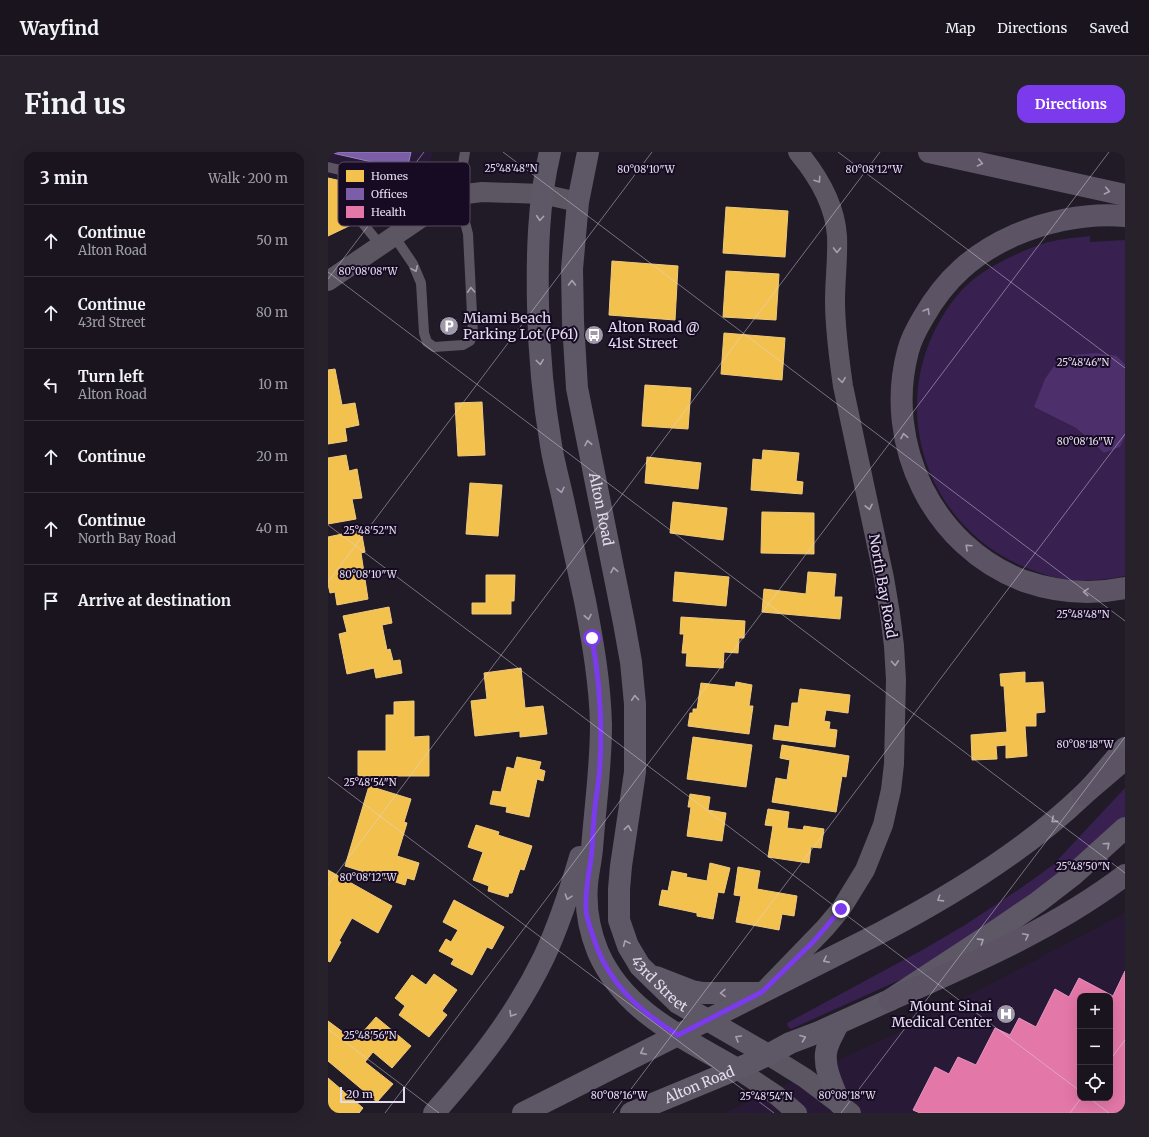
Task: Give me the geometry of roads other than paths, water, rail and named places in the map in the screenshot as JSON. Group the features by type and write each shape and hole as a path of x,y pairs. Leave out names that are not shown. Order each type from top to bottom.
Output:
{"highway":[{"path":"929,152 1125,195"},
{"path":"1125,216 1112,215 1085,217 1059,221 1032,228 1006,239 982,252 964,266 947,283 931,304 918,326 908,349 903,374 901,397 903,430 907,449 915,472 925,493 938,514 954,534 971,550 989,564 1007,574 1041,587 1093,593 1125,588"},
{"path":"1083,795 1125,759"},
{"path":"890,1000 974,962 1062,918 1100,894 1125,875"}],"main road":[{"path":"434,1113 475,1065 498,1035 526,990 544,956 567,898 595,806 601,748 596,660 573,542 551,445 539,354 537,258 542,194 550,152"},
{"name":"Alton Road","path":"588,152 578,202 572,269 573,322 577,388 626,630 635,704 635,772 621,866"},
{"path":"523,1113 880,933 937,901 1029,840 1053,822 1083,795 1125,748"},
{"name":"43rd Street","path":"595,806 586,905 588,921 595,944 610,975 628,998 656,1021 737,1069"},
{"name":"Alton Road","path":"632,1113 737,1069 890,1000 1038,902 1073,875 1125,828"},
{"name":"43rd Street","path":"621,866 619,920 628,946 640,966 678,1003 768,1055"},
{"path":"648,974 692,991 703,993 762,992"},
{"path":"838,1024 828,1044 826,1061 827,1069 845,1109"}],"street":[{"name":"North Bay Road","path":"762,992 826,928 853,891 865,870 883,825 891,790 894,764 896,680 894,646 884,578 843,386 835,300 837,236 835,221 831,204 822,187 798,152"},
{"path":"470,193 542,194 578,202"},
{"path":"328,281 409,226"},
{"path":"768,1055 805,1078 845,1109"},
{"path":"737,1069 776,1095 797,1113"}],"lane":[{"path":"463,162 465,152"},
{"path":"328,167 338,169"},
{"path":"368,226 413,264 421,283 424,333 427,342 434,347 463,345 470,341 473,334 468,234 466,226"}],"place":[{"name":"Miami Beach Parking Lot (P61)","path":"449,326"},
{"name":"Alton Road @ 41st Street","path":"594,335"},
{"name":"Mount Sinai Medical Center","path":"1006,1014"}]}
